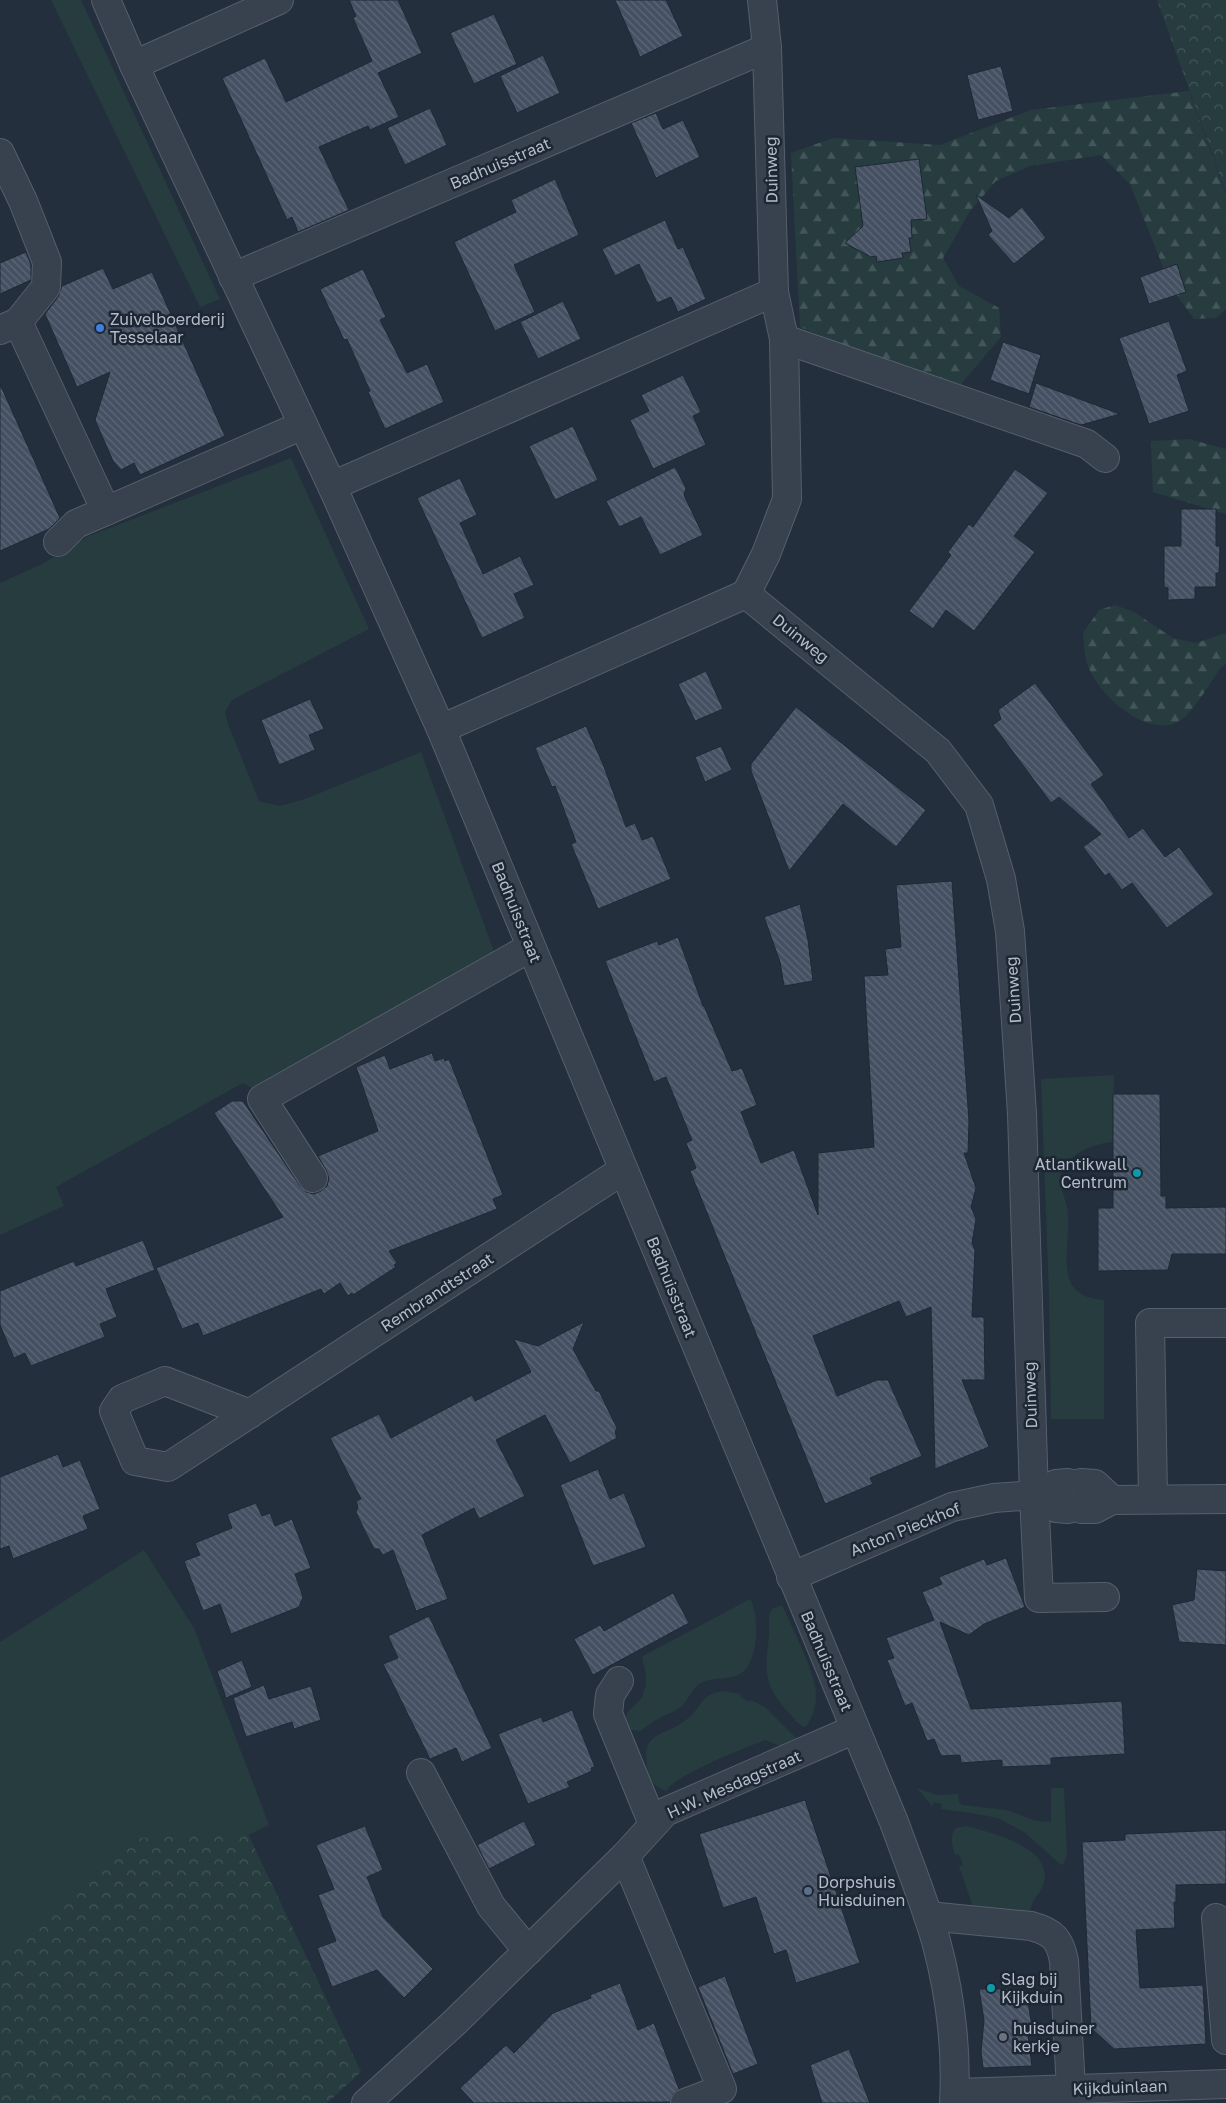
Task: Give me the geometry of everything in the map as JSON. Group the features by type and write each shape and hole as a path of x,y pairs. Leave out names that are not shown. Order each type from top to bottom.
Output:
{"street":[{"name":"Badhuisstraat","path":"106,0 134,65 332,486 441,730 894,1822 928,1916 945,1980 951,2016 955,2098"},
{"path":"134,65 279,0"},
{"name":"Duinweg","path":"762,0 767,48 774,292 784,339 787,499 766,554 746,594 938,751 979,805 1001,880 1010,931 1022,1114 1034,1495"},
{"name":"Badhuisstraat","path":"233,277 767,48"},
{"path":"0,153 48,262 46,287 9,326 106,511"},
{"path":"332,486 774,292"},
{"path":"784,339 1087,444 1106,458"},
{"path":"58,542 76,524 303,425"},
{"path":"441,730 746,594"},
{"path":"313,1178 262,1099 531,947"},
{"name":"Rembrandtstraat","path":"250,1414 623,1170"},
{"path":"1154,1499 1150,1323 1226,1323"},
{"path":"1105,1597 1039,1598 1034,1495 1056,1484 1075,1496 1095,1484 1112,1500 1226,1499"},
{"name":"Anton Pieckhof","path":"791,1577 952,1507 994,1498 1034,1495"},
{"path":"619,1681 610,1695 608,1714 654,1824"},
{"name":"H.W. Mesdagstraat","path":"366,2103 453,2024 625,1856 665,1812 855,1728"},
{"path":"421,1773 491,1906 528,1951"},
{"path":"625,1856 722,2089 685,2103"},
{"path":"928,1916 1032,1926 1046,1930 1057,1939 1062,1949 1064,1961 1071,2089"},
{"path":"1216,1918 1226,2040"},
{"name":"Kijkduinlaan","path":"955,2098 1071,2089 1226,2084"}],"green space":[{"path":"51,0 81,0 220,299 200,307"},
{"path":"1157,0 1226,0 1226,193"},
{"path":"1189,91 1226,195 1226,309 1216,318 1194,319 1171,287 1130,184 1101,155 1030,166 996,181 970,211 943,258 959,286 999,308 1001,337 955,391 800,327 791,153 833,138 940,145 1031,110"},
{"path":"1189,439 1226,449 1226,514 1153,492 1151,441"},
{"path":"291,458 369,629 232,700 225,712 228,724 259,801 280,806 305,799 421,752 496,957 253,1089 243,1083 56,1187 64,1206 0,1235 0,583 42,564 89,536"},
{"path":"1115,605 1134,612 1173,638 1196,643 1226,633 1226,664 1221,667 1185,717 1172,724 1157,725 1142,721 1114,701 1092,675 1086,659 1083,633 1099,610"},
{"path":"1114,1075 1113,1142 1088,1148 1072,1157 1062,1170 1060,1178 1068,1211 1067,1270 1070,1281 1077,1291 1088,1297 1104,1300 1104,1419 1051,1419 1049,1294 1041,1079"},
{"path":"144,1550 194,1628 269,1825 248,1835 361,2072 327,2103 0,2103 0,1642"},
{"path":"750,1599 755,1616 756,1639 751,1660 746,1668 735,1676 709,1680 699,1684 679,1708 655,1720 639,1731 632,1730 627,1724 626,1718 629,1710 640,1699 645,1690 646,1676 643,1656"},
{"path":"782,1605 805,1656 815,1686 815,1708 806,1727 797,1722 775,1696 768,1678 767,1659 770,1615 772,1609"},
{"path":"724,1691 740,1694 740,1697 765,1707 796,1738 780,1746 765,1740 695,1770 671,1785 667,1791 657,1786 650,1779 648,1771 646,1758 650,1742 655,1737 686,1720 709,1695"},
{"path":"917,1788 937,1795 958,1794 959,1802 962,1805 1006,1810 1037,1821 1051,1822 1051,1788 1064,1788 1067,1855 1063,1865 1024,1832 998,1818 941,1809 942,1804 934,1802 932,1806"},
{"path":"966,1826 1004,1837 1030,1850 1039,1859 1044,1870 1044,1882 1043,1887 1032,1904 1030,1916 974,1910 959,1866 963,1865 959,1854 955,1855 952,1841 952,1834 956,1828"},
{"path":"248,1834 361,2072 327,2103 0,2103 0,1958 137,1838"}],"building":[{"path":"349,0 398,0 422,53 378,73 399,117 370,130 368,126 319,147 349,210 298,232 292,217 287,220 222,78 265,58 286,102 372,61 353,18 356,16"},
{"path":"615,0 666,0 683,36 640,57"},
{"path":"494,14 517,64 474,84 450,33"},
{"path":"543,55 560,93 517,113 500,76"},
{"path":"1001,66 1013,111 978,120 967,75"},
{"path":"430,108 447,145 405,165 387,128"},
{"path":"656,113 663,129 683,120 700,157 656,178 631,123"},
{"path":"919,159 927,219 911,220 912,238 909,238 911,252 902,253 903,258 877,262 876,256 871,257 845,243 863,226 855,167"},
{"path":"555,179 579,235 514,265 535,312 495,331 454,242 516,212 511,200"},
{"path":"976,195 1009,218 1022,207 1046,238 1014,264 988,235 992,231"},
{"path":"665,220 678,249 683,247 706,299 678,312 671,297 657,303 639,264 615,276 602,249"},
{"path":"26,252 31,265 31,280 0,294 0,263"},
{"path":"1177,264 1186,292 1149,304 1140,277"},
{"path":"103,268 113,289 152,272 225,436 140,475 134,463 121,470 113,461 95,420 110,372 77,387 45,314 58,297 62,286"},
{"path":"363,269 386,317 380,320 407,373 427,364 444,402 385,429 347,339 344,340 320,289"},
{"path":"563,301 581,339 538,359 520,322"},
{"path":"1169,321 1187,371 1177,375 1189,411 1149,424 1119,338"},
{"path":"1003,342 1041,355 1029,394 990,380"},
{"path":"683,375 701,412 693,416 706,445 653,469 630,420 649,411 641,395"},
{"path":"1036,383 1120,414 1081,425 1029,407"},
{"path":"0,384 60,518 49,529 0,551"},
{"path":"573,426 598,480 555,500 529,446"},
{"path":"675,467 686,488 684,495 703,535 660,555 641,517 619,527 606,501"},
{"path":"1015,469 1048,493 1014,536 1035,552 974,631 946,610 933,629 909,611 951,555 948,552 969,524 973,527"},
{"path":"460,478 477,515 460,523 483,574 520,556 534,585 514,594 525,618 482,638 417,498"},
{"path":"1181,509 1216,509 1216,546 1220,546 1219,573 1216,573 1216,587 1195,587 1195,599 1168,600 1168,588 1164,587 1164,546 1181,546"},
{"path":"706,671 723,709 695,721 678,684"},
{"path":"1035,683 1104,775 1091,784 1129,838 1143,828 1165,857 1179,847 1214,894 1167,928 1132,883 1122,890 1109,873 1105,876 1083,847 1101,834 1059,797 1051,803 993,725 1001,719 998,710"},
{"path":"310,699 324,729 309,735 315,750 279,765 261,720"},
{"path":"796,707 926,810 896,847 843,804 789,871 751,771 751,764"},
{"path":"586,726 603,764 626,827 635,823 642,840 653,836 671,879 598,909 571,844 576,842 555,786 552,787 535,748"},
{"path":"721,746 732,770 705,782 695,757"},
{"path":"952,881 969,1121 968,1153 964,1153 976,1188 971,1207 976,1219 972,1243 975,1250 972,1317 984,1317 985,1380 962,1380 989,1447 935,1469 931,1307 906,1317 899,1301 813,1336 837,1396 877,1380 888,1380 922,1456 870,1478 873,1484 825,1504 690,1171 696,1168 686,1143 692,1140 666,1077 654,1082 605,961 657,941 659,945 678,937 703,1006 732,1071 742,1068 757,1105 741,1112 761,1163 794,1150 818,1215 818,1153 874,1147 864,976 888,975 885,949 901,947 896,885"},
{"path":"800,904 808,940 813,981 784,986 780,962 764,917"},
{"path":"432,1053 435,1061 444,1058 445,1061 449,1059 503,1195 493,1199 497,1209 389,1251 397,1263 394,1265 396,1267 353,1295 352,1293 348,1296 340,1283 324,1294 321,1289 203,1336 198,1323 182,1329 156,1268 283,1217 214,1113 232,1101 243,1101 300,1186 306,1192 314,1194 327,1186 329,1178 318,1156 378,1131 356,1067 385,1055 390,1069"},
{"name":"Atlantikwall Centrum","path":"1113,1094 1160,1094 1161,1196 1166,1196 1166,1208 1226,1207 1226,1254 1172,1254 1168,1270 1098,1271 1098,1208 1113,1208"},
{"path":"143,1240 155,1270 106,1289 117,1317 100,1324 105,1337 31,1366 25,1353 14,1358 0,1325 0,1291 74,1261 76,1266"},
{"path":"584,1322 573,1349 596,1391 599,1391 617,1428 615,1432 617,1438 570,1463 545,1415 496,1440 525,1496 479,1519 474,1508 422,1535 448,1599 416,1611 393,1550 383,1555 379,1549 374,1549 361,1523 356,1512 358,1507 356,1501 361,1499 330,1438 379,1414 391,1438 472,1395 475,1401 531,1372 514,1339 538,1346"},
{"path":"58,1454 63,1467 80,1460 100,1509 83,1516 88,1529 13,1559 9,1546 0,1549 0,1477"},
{"path":"598,1469 610,1499 624,1493 646,1547 593,1566 560,1485"},
{"path":"256,1503 262,1516 270,1513 275,1526 292,1519 311,1568 295,1574 303,1597 299,1607 231,1634 220,1604 203,1611 184,1561 200,1555 195,1543 232,1528 227,1514"},
{"path":"1006,1558 1025,1607 984,1624 969,1635 940,1622 971,1709 1122,1701 1125,1754 1051,1758 1051,1765 1002,1767 1002,1760 961,1763 960,1755 941,1756 934,1739 927,1741 912,1703 905,1706 887,1660 894,1658 886,1638 934,1620 922,1592 942,1584 939,1577 984,1559 987,1565"},
{"path":"1197,1569 1226,1571 1226,1645 1179,1642 1172,1605 1194,1600"},
{"path":"673,1593 689,1623 593,1675 574,1639 600,1625 604,1631"},
{"path":"429,1616 492,1748 462,1762 456,1748 430,1759 383,1664 398,1658 388,1636"},
{"path":"242,1660 252,1687 226,1698 217,1671"},
{"path":"264,1685 269,1699 311,1686 321,1720 294,1729 292,1722 246,1737 233,1698"},
{"path":"572,1710 595,1767 591,1768 592,1771 567,1782 570,1787 528,1804 498,1734 541,1717 543,1722"},
{"path":"805,1800 860,1963 796,1983 786,1950 774,1954 756,1897 723,1908 699,1834"},
{"path":"524,1821 536,1845 489,1869 477,1845"},
{"path":"365,1826 383,1870 367,1877 383,1917 433,1969 404,1998 377,1970 332,1987 317,1948 336,1941 318,1895 334,1889 316,1845"},
{"path":"1226,1830 1226,1884 1176,1885 1176,1902 1174,1902 1175,1928 1136,1930 1140,1988 1203,1985 1206,2044 1114,2049 1091,2028 1082,1842 1125,1840 1125,1834"},
{"path":"725,1976 758,2064 733,2074 698,1987"},
{"path":"620,1983 638,2030 654,2023 679,2089 673,2094 670,2102 474,2103 460,2088 506,2045 514,2053 553,2013 591,1998 590,1995"},
{"path":"979,1989 1026,1989 1032,2027 1027,2027 1032,2066 983,2068 981,2052 984,2020"},
{"path":"849,2049 870,2103 822,2103 810,2065"}],"place":[{"name":"Zuivelboerderij Tesselaar","path":"100,328"},
{"name":"Atlantikwall Centrum","path":"1137,1173"},
{"name":"Dorpshuis Huisduinen","path":"808,1891"},
{"name":"Slag bij Kijkduin","path":"991,1988"},
{"name":"huisduiner kerkje","path":"1003,2037"}]}
